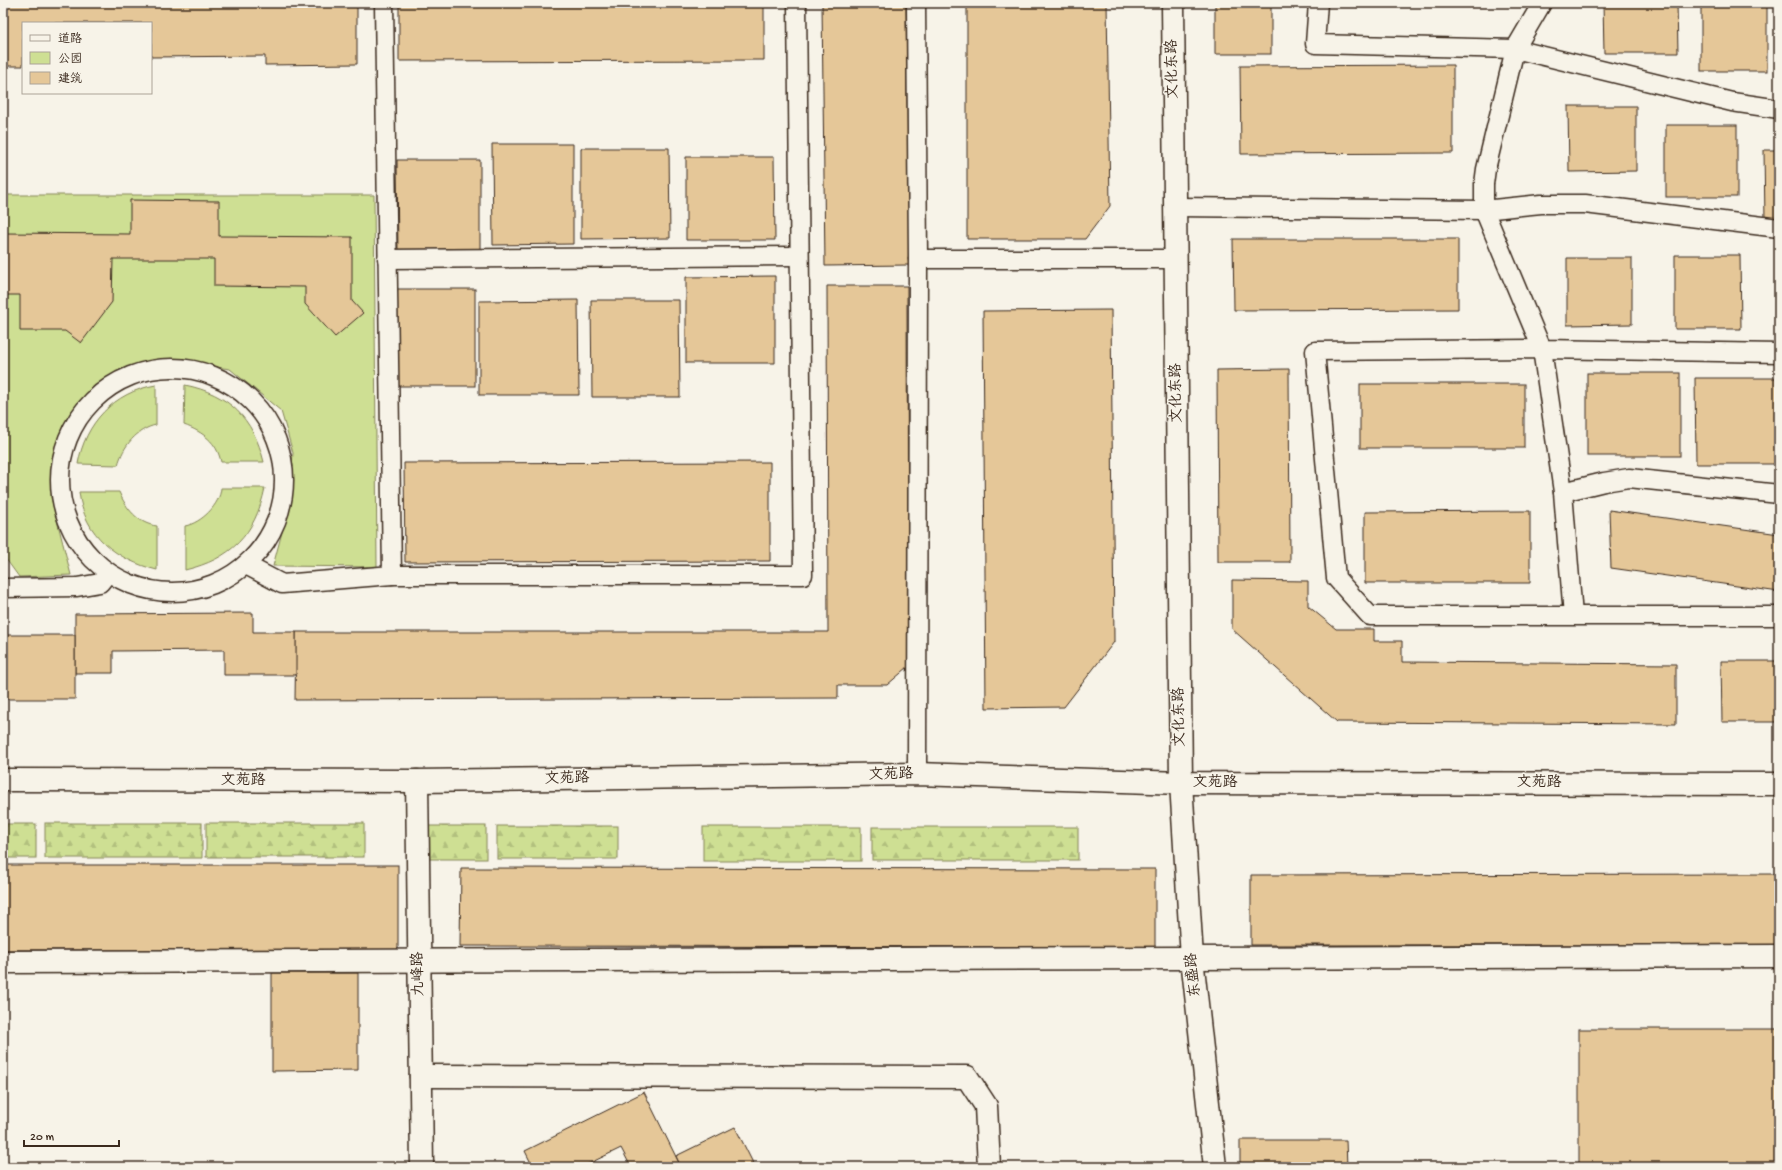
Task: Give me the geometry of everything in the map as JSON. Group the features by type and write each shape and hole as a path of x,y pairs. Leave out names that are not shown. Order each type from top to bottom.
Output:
{"street":[{"name":"文化东路","path":"1172,3 1181,783"},
{"name":"文苑路","path":"3,780 417,781 918,774 1181,783 1779,784"},
{"name":"九峰路","path":"417,781 422,1167"},
{"name":"东盛路","path":"1181,783 1192,958 1215,1167"},
{"path":"3,962 1779,956"},
{"path":"421,1076 968,1077 986,1106 989,1167"}],"lane":[{"path":"384,3 392,576"},
{"path":"246,565 282,584 392,576 803,576 797,3"},
{"path":"916,3 918,259 918,774"},
{"path":"1318,3 1315,44 1515,49 1732,102 1779,109"},
{"path":"1542,3 1515,49 1486,169 1484,184 1484,210 1542,349 1563,492 1573,616"},
{"path":"1175,207 1484,210 1541,204 1585,204 1779,228"},
{"path":"387,259 800,256"},
{"path":"918,259 1175,259"},
{"path":"1779,354 1542,349 1315,350 1336,578 1370,616 1779,616"},
{"path":"186,368 221,379 252,400 274,430 284,465 283,502 270,536 246,565 215,584 179,592 142,589 108,573 81,547 64,514 59,477 66,440 85,408 113,384 148,370 186,368"},
{"path":"1563,492 1628,478 1779,494"},
{"path":"3,588 77,587 100,583 108,573"}],"green space":[{"path":"3,195 374,195 377,567 273,566 289,506 293,453 281,411 230,369 183,362 127,369 96,388 68,427 55,465 51,497 71,575 19,577 3,555"},
{"path":"156,385 156,425 143,430 132,439 123,451 118,465 78,464 87,435 104,412 115,402 127,395"},
{"path":"185,385 201,389 214,395 237,410 253,433 264,462 221,462 213,443 197,431 184,425"},
{"path":"221,488 265,488 261,505 255,519 247,532 238,542 228,552 216,559 185,570 185,526 197,521 209,512 217,501"},
{"path":"79,492 119,492 125,504 138,519 150,525 157,526 157,570 142,566 129,560 116,553 105,544 95,533 88,521 82,508"},
{"path":"45,823 202,823 202,858 45,858"},
{"path":"206,823 364,823 364,857 206,857"},
{"path":"3,824 36,824 36,858 3,858"},
{"path":"428,826 486,826 486,859 428,859"},
{"path":"497,826 618,826 618,859 497,859"},
{"path":"703,827 861,827 861,861 703,861"},
{"path":"872,827 1078,827 1078,860 872,860"}],"building":[{"path":"3,3 357,3 357,64 265,65 265,56 152,57 152,22 22,22 22,66 3,66"},
{"path":"399,3 764,3 764,60 399,61"},
{"path":"822,3 906,3 909,265 825,266"},
{"path":"967,3 1107,3 1110,206 1085,239 967,239"},
{"path":"1215,3 1271,3 1271,54 1215,54"},
{"path":"1603,3 1677,3 1678,53 1604,53"},
{"path":"1701,3 1767,3 1767,71 1701,71"},
{"path":"1453,65 1453,153 1241,154 1240,66"},
{"path":"1568,106 1636,106 1636,171 1569,172"},
{"path":"1666,125 1737,125 1737,197 1666,197"},
{"path":"492,144 573,144 573,244 493,245"},
{"path":"581,148 669,148 670,238 581,239"},
{"path":"1764,150 1779,150 1779,221 1765,221"},
{"path":"686,157 774,157 775,240 686,240"},
{"path":"397,160 480,160 480,255 398,255"},
{"path":"130,200 219,201 219,236 352,237 352,301 363,313 335,337 305,304 305,287 214,286 214,259 113,259 112,302 81,343 65,331 20,331 20,295 3,295 3,233 130,234"},
{"path":"1233,239 1458,239 1458,309 1234,310"},
{"path":"1675,255 1740,255 1741,329 1675,329"},
{"path":"1567,258 1632,258 1632,324 1567,325"},
{"path":"775,276 775,363 686,363 686,277"},
{"path":"827,286 907,286 908,667 887,685 838,685 838,698 295,700 296,632 828,632"},
{"path":"391,289 475,289 475,386 391,386"},
{"path":"578,300 579,395 479,395 479,301"},
{"path":"591,300 679,300 680,397 592,397"},
{"path":"1111,310 1114,642 1064,707 986,708 983,311"},
{"path":"1289,369 1290,562 1218,562 1217,370"},
{"path":"1587,373 1680,373 1680,456 1587,456"},
{"path":"1695,378 1779,378 1779,464 1696,464"},
{"path":"1360,384 1524,384 1524,448 1360,448"},
{"path":"770,462 770,561 405,562 404,463"},
{"path":"1609,510 1779,534 1779,592 1611,568"},
{"path":"1530,511 1530,583 1365,583 1365,512"},
{"path":"1232,580 1308,581 1308,606 1336,629 1374,629 1374,641 1402,641 1402,662 1676,664 1676,724 1337,722 1232,629"},
{"path":"253,613 253,632 296,632 296,675 224,675 224,650 113,651 113,673 75,673 75,614"},
{"path":"3,635 75,635 75,699 3,699"},
{"path":"1721,661 1779,661 1779,722 1722,722"},
{"path":"3,865 398,865 398,950 3,950"},
{"path":"461,868 1155,869 1155,947 460,946"},
{"path":"1779,874 1779,945 1251,945 1251,875"},
{"path":"272,973 358,973 358,1070 272,1071"},
{"path":"1579,1029 1779,1029 1779,1167 1579,1167"},
{"path":"644,1092 681,1167 631,1167 621,1148 582,1167 533,1167 525,1151"},
{"path":"735,1127 755,1167 681,1167 676,1156"},
{"path":"1240,1140 1346,1140 1347,1167 1240,1167"}]}
